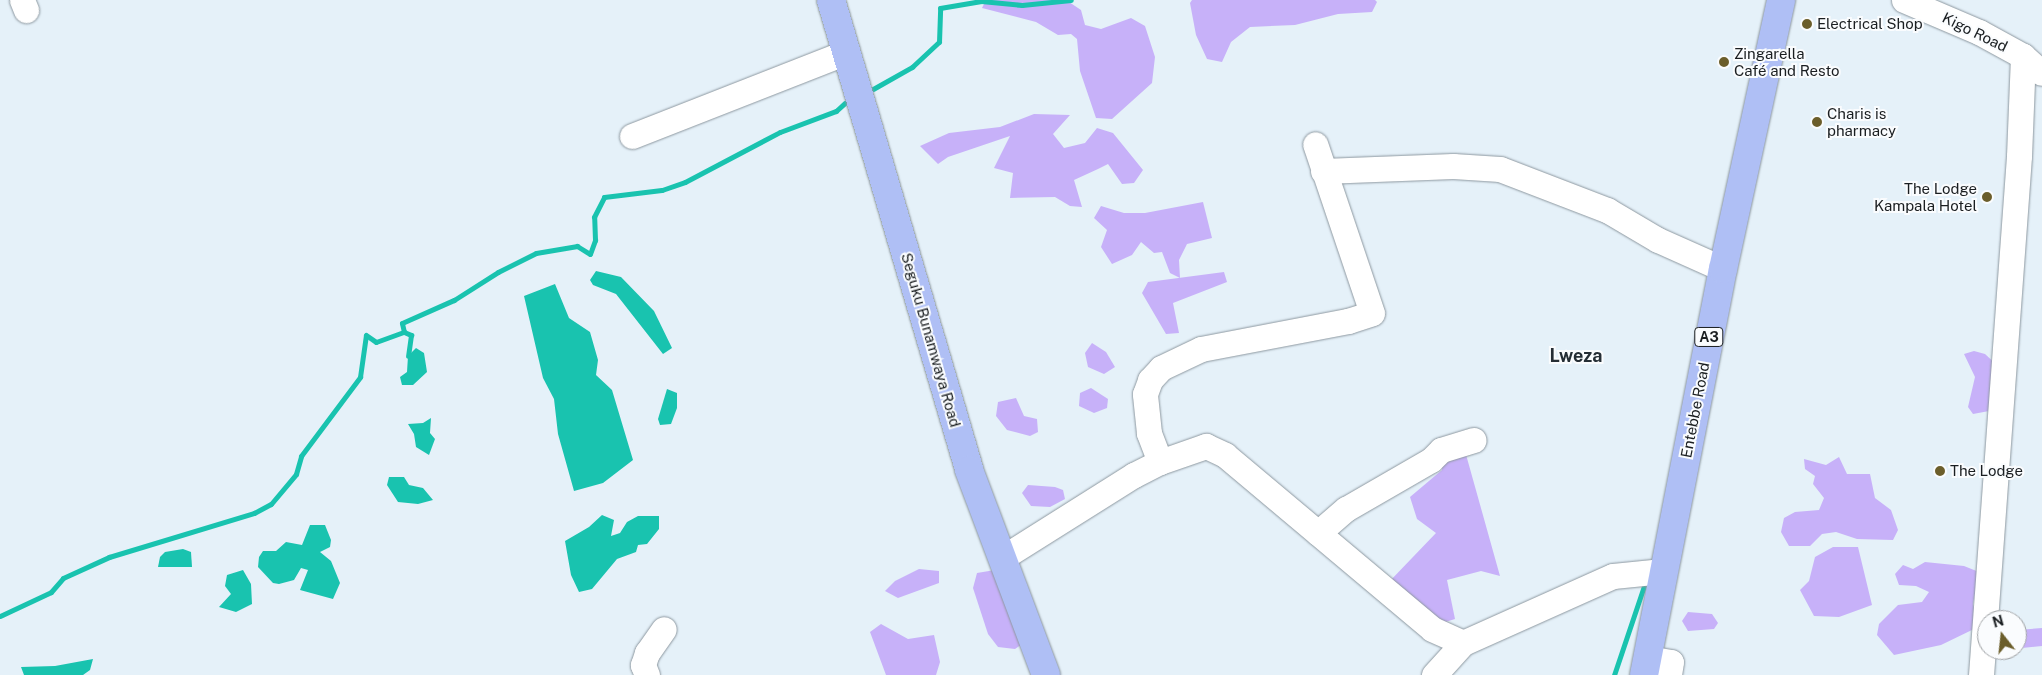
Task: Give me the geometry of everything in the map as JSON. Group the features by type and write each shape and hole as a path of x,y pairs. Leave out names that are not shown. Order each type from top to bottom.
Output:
{"main road":[{"name":"Seguku Bunamwaya Road","path":"831,0 969,470 1020,611 1046,675"},
{"name":"Entebbe Road","path":"1646,666 1723,269 1780,0"}],"street":[{"name":"Kigo Road","path":"1904,0 1979,32 2023,56 2042,73"},
{"path":"632,136 846,52"},
{"path":"1981,675 2020,156 2023,56"},
{"path":"1160,462 1150,433 1145,394 1150,380 1161,368 1201,349 1348,321 1372,313 1315,144"},
{"path":"1323,171 1453,166 1500,169 1607,210 1658,240 1723,269"},
{"path":"1318,533 1346,509 1431,460 1441,450 1473,440"},
{"path":"1002,558 1160,462 1192,448 1213,448 1432,629 1462,643"},
{"path":"1434,675 1462,643 1613,576 1663,571"},
{"path":"647,675 643,664 647,653 664,629"},
{"path":"1646,666 1671,662 1669,675"}],"shaded area":[{"path":"986,0 1066,0 1081,10 1085,25 1101,29 1131,18 1145,26 1155,57 1152,83 1112,119 1096,118 1080,71 1077,39 1071,34 1058,35 1036,22 982,8"},
{"path":"1192,0 1375,0 1377,2 1372,12 1338,14 1295,25 1250,27 1231,42 1222,62 1207,59 1196,35 1190,3"},
{"path":"1034,114 1070,115 1053,134 1064,148 1085,143 1097,128 1113,133 1143,170 1134,183 1122,184 1108,164 1074,180 1082,207 1070,206 1055,197 1010,198 1013,173 994,168 1010,136 948,157 938,164 920,146 949,133 1000,127"},
{"path":"1203,202 1212,238 1187,244 1179,260 1180,278 1170,273 1162,252 1154,253 1141,242 1132,255 1112,264 1101,247 1107,230 1094,218 1101,206 1124,213 1145,213"},
{"path":"596,271 621,277 654,311 672,348 663,354 616,294 593,285 590,280"},
{"path":"1224,272 1227,282 1173,303 1179,333 1166,334 1142,293 1148,282"},
{"path":"555,284 569,318 590,332 598,360 596,375 612,390 633,460 603,483 574,491 558,434 554,399 543,378 524,296"},
{"path":"1092,343 1106,352 1115,367 1104,374 1088,367 1085,353"},
{"path":"416,348 424,353 427,372 413,385 402,385 400,377 407,372 408,356"},
{"path":"1974,351 1985,354 1998,366 1989,411 1973,414 1968,407 1975,377 1964,354"},
{"path":"1091,388 1108,399 1107,408 1094,413 1079,406 1080,393"},
{"path":"667,389 677,393 677,408 671,424 660,425 658,419"},
{"path":"1016,398 1024,416 1037,419 1038,432 1030,436 1007,430 996,416 998,402"},
{"path":"431,418 430,433 435,439 429,455 416,447 414,434 408,424 423,423"},
{"path":"1465,451 1500,576 1481,571 1447,580 1455,619 1439,624 1388,583 1436,533 1417,519 1410,497 1442,470 1443,456"},
{"path":"1839,457 1847,474 1870,474 1875,498 1891,510 1898,530 1893,540 1857,539 1836,532 1822,534 1810,546 1789,546 1781,532 1784,518 1795,512 1819,510 1824,498 1813,484 1815,476 1805,469 1804,459 1826,465"},
{"path":"389,477 404,477 409,485 423,488 433,500 418,504 398,502 387,485"},
{"path":"1028,485 1055,487 1063,490 1065,499 1050,507 1031,506 1022,493"},
{"path":"602,515 614,520 611,536 620,533 627,522 638,516 659,516 659,529 647,544 638,545 636,552 617,559 592,589 579,592 571,575 565,541 589,527"},
{"path":"310,525 325,525 331,540 330,547 320,552 331,561 340,583 333,599 300,590 308,570 301,568 294,580 279,584 273,583 258,567 259,557 263,551 276,551 286,542 302,545"},
{"path":"1833,547 1858,547 1872,605 1839,617 1814,616 1800,590 1809,581 1815,557"},
{"path":"183,549 191,552 192,567 158,567 160,557 165,552"},
{"path":"1925,562 1964,566 1979,572 1973,604 1976,616 1974,629 1941,645 1894,655 1877,635 1879,624 1898,605 1922,602 1929,592 1916,586 1899,585 1895,574 1903,565 1913,569"},
{"path":"919,569 939,571 939,583 898,598 885,591 895,581"},
{"path":"243,570 251,584 252,604 236,612 219,607 231,594 225,586 227,575"},
{"path":"995,570 1024,643 1015,649 998,647 988,634 973,588 977,573"},
{"path":"1688,612 1712,614 1718,623 1714,629 1688,631 1682,621"},
{"path":"881,624 908,639 934,635 940,662 936,675 886,675 870,632"},
{"path":"2042,628 2042,646 2027,648 2027,629"},
{"path":"93,659 90,670 83,675 24,675 21,667 55,666"}],"waterway":[{"path":"873,89 912,67 939,42 940,8 981,1 1022,5 1071,0"},
{"path":"404,332 402,323 454,300 498,272 536,253 577,246 590,254 595,240 594,217 604,197 662,190 685,182 780,132 836,111 845,103"},
{"path":"0,616 51,592 63,578 109,557 254,513 271,504 296,474 301,456 360,377 366,335 376,342 404,332 411,335 408,356"},
{"path":"1614,675 1646,580"}],"place":[{"name":"Electrical Shop","path":"1807,24"},
{"name":"Zingarella Café and Resto","path":"1724,62"},
{"name":"Charis is pharmacy","path":"1817,122"},
{"name":"The Lodge Kampala Hotel","path":"1987,197"},
{"name":"The Lodge","path":"1940,471"}],"district":[{"name":"Lweza","path":"1576,356"}]}
